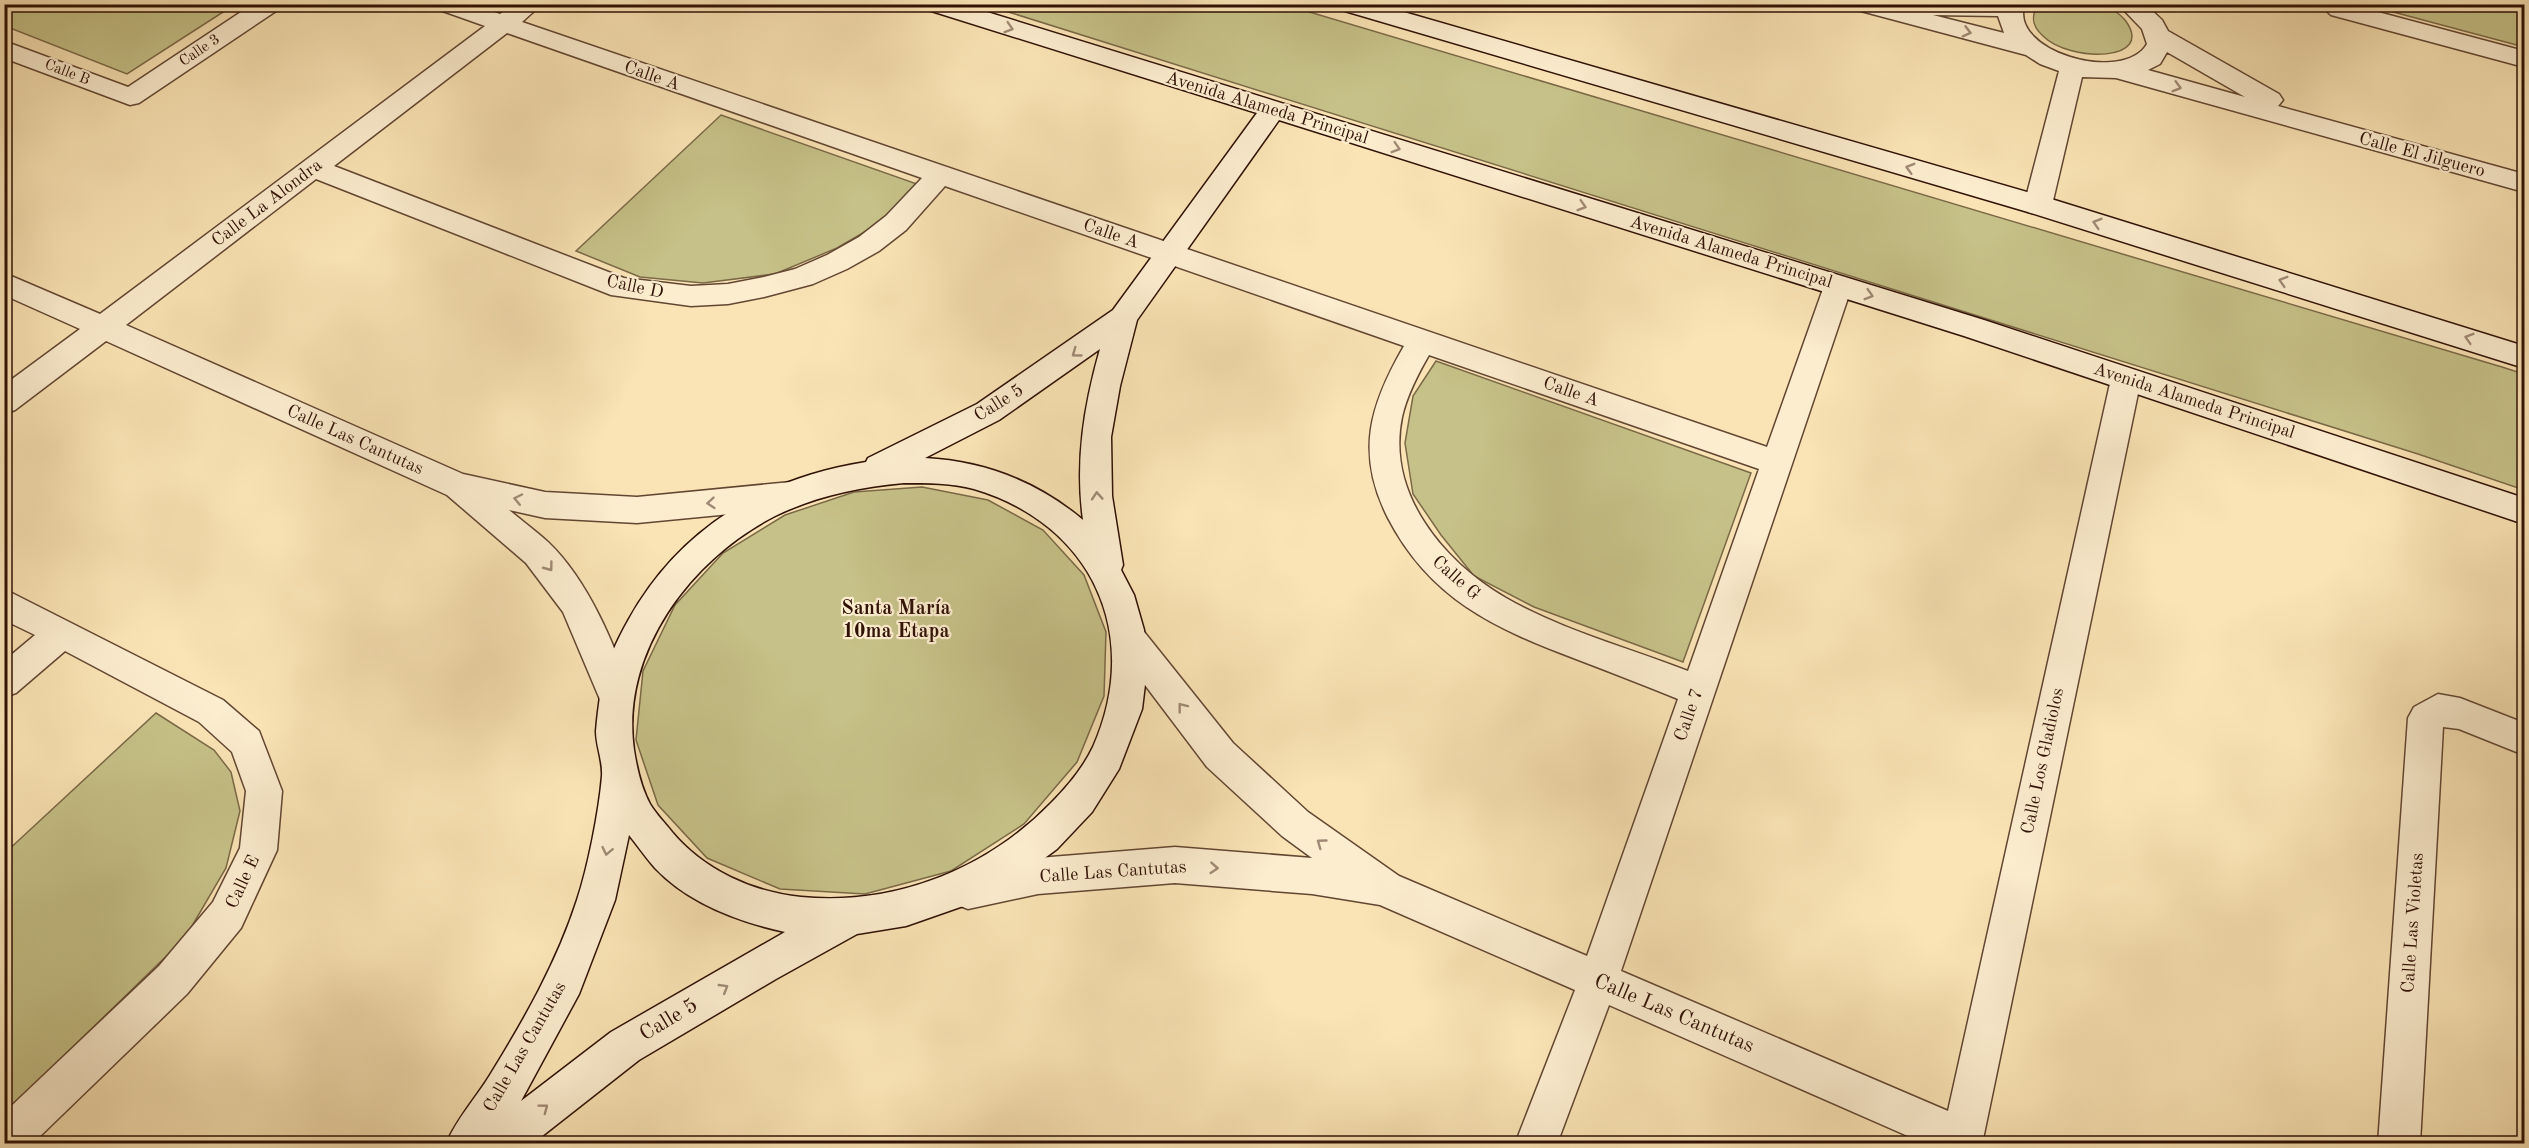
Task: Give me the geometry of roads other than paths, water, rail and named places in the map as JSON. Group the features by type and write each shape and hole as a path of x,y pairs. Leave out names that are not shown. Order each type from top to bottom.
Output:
{"street":[{"name":"Calle 3","path":"130,98 270,4"},
{"name":"Calle A","path":"446,4 1777,463"},
{"name":"Calle La Alondra","path":"4,402 530,4"},
{"name":"Avenida Alameda Principal","path":"934,4 1838,285 2524,512"},
{"path":"1347,4 2038,205 2524,357"},
{"path":"1868,5 2012,7 2011,22 2018,36 2031,48 2072,68 2098,72 2139,67 2151,59 2158,49 2159,37 2146,16 2130,4"},
{"path":"2331,4 2340,9 2524,58"},
{"path":"1868,5 2031,48"},
{"name":"Calle El Jilguero","path":"2159,37 2319,127"},
{"name":"Calle B","path":"4,49 130,98"},
{"path":"2038,205 2072,68"},
{"name":"Calle El Jilguero","path":"2121,71 2524,183"},
{"name":"Calle 5","path":"866,473 988,412 1123,318 1273,110"},
{"name":"Calle D","path":"313,168 621,288 691,296 728,294 765,287 803,277 837,262 869,244 896,224 940,175"},
{"name":"Calle Las Cantutas","path":"4,283 458,486 538,553 576,603 604,664 616,698"},
{"name":"Calle 7","path":"1536,1143 1598,981 1838,285"},
{"name":"Calle 5","path":"1109,574 1100,528 1095,454 1105,385 1123,318"},
{"name":"Calle G","path":"1422,341 1392,399 1385,428 1385,458 1391,489 1400,510 1425,550 1451,578 1483,602 1520,622 1698,690"},
{"name":"Calle Los Gladiolos","path":"1961,1141 2126,379"},
{"path":"904,470 941,471 976,477 1010,488 1040,503 1068,523 1091,547 1109,574 1122,604 1129,638 1130,674 1124,711 1110,748 1090,784 1062,819 1029,849 990,875 948,896 901,910 853,916 805,916 760,908 718,893 683,869 654,842 632,810 619,773 613,736 616,698 625,661 641,625 662,592 719,534 754,512 790,495 829,481 866,473 904,470"},
{"path":"458,486 545,505 637,510 790,495"},
{"name":"Calle E","path":"4,603 211,711 246,742 264,790 258,850 227,915 173,980 4,1142"},
{"path":"4,682 62,633"},
{"name":"Calle Las Cantutas","path":"1129,638 1220,755 1295,824 1386,889 1961,1141"},
{"name":"Calle Las Violetas","path":"2399,1143 2426,718 2438,710 2460,714 2524,739"},
{"name":"Calle Las Cantutas","path":"467,1143 504,1090 559,994 596,900 615,813 619,773"},
{"name":"Calle Las Cantutas","path":"948,896 1038,876 1175,865 1312,876 1386,889"},
{"name":"Calle 5","path":"498,1143 625,1046 762,965 853,916"}],"district":[{"name":"Santa María 10ma Etapa","path":"896,620"}]}
